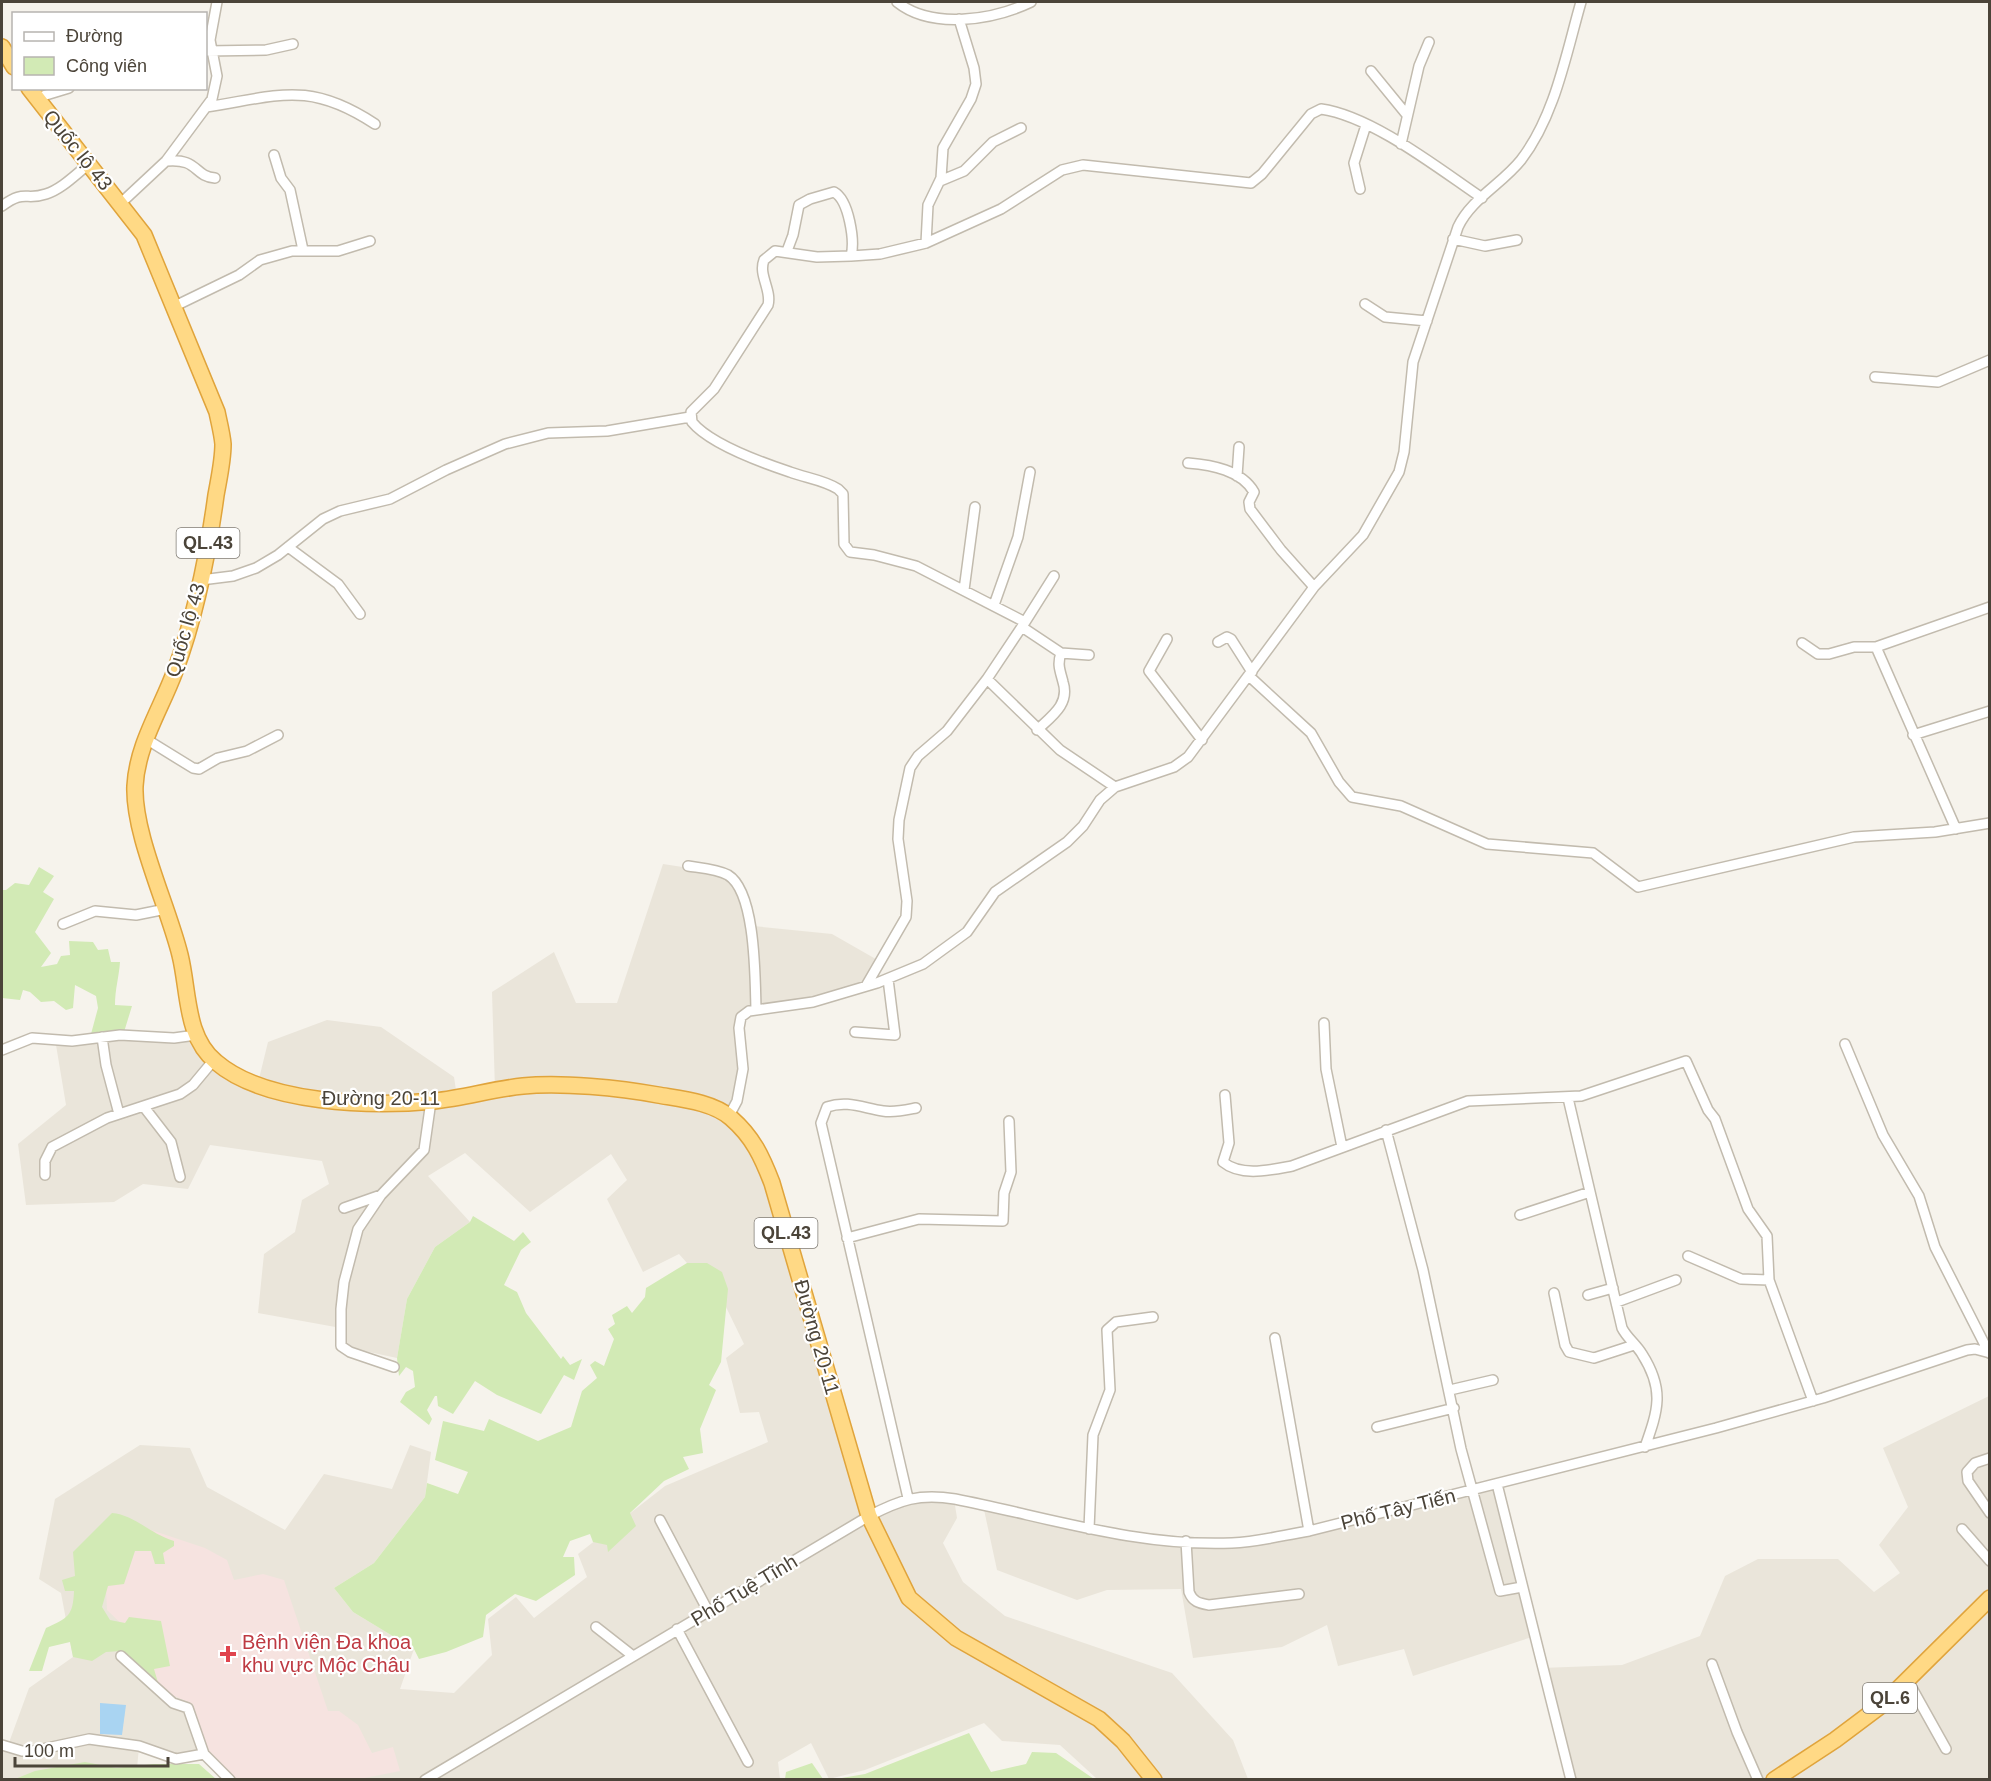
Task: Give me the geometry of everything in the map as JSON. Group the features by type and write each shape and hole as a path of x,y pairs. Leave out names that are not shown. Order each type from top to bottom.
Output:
{"highway":[{"path":"2,47 12,64"},
{"name":"Quốc lộ 43","path":"32,93 144,235 217,412 223,442 213,517 201,580 175,671 146,739 137,770 135,801 179,950 196,1035"},
{"name":"Đường 20-11","path":"196,1035 205,1053 213,1061 257,1087 291,1094 340,1100 431,1101 523,1086 548,1085 642,1092 686,1100 729,1116 757,1145 772,1183 868,1516 902,1587 922,1612 956,1638 1099,1719 1123,1741 1154,1779"},
{"name":"QL.6","path":"1774,1779 1835,1740 1908,1681 1989,1598"}],"street":[{"path":"121,203 166,161 206,107 215,90 217,76 209,50 217,2"},
{"path":"897,2 919,15 959,19 1001,12 1031,2"},
{"path":"729,1116 737,1101 743,1069 739,1028 741,1017 756,1009 813,1002 888,979 923,964 959,939 995,892 1061,847 1083,826 1100,800 1115,787 1174,767 1188,757 1314,587 1364,535 1399,472 1404,452 1413,362 1462,218 1521,160 1541,125 1553,95 1581,2"},
{"path":"926,243 928,205 940,181 943,148 971,99 976,84 974,68 959,19"},
{"path":"1401,144 1419,66 1429,42"},
{"path":"209,50 267,50 293,44"},
{"path":"1371,71 1407,114"},
{"path":"32,93 54,90"},
{"path":"206,107 297,93 332,99 375,124"},
{"path":"690,417 694,407 714,389 768,305 769,292 762,270 764,260 775,251 787,251 807,256 851,256 880,254 926,243 1000,209 1070,167 1083,165 1246,183 1255,181 1262,174 1316,110 1331,110 1401,144 1482,198"},
{"path":"1360,189 1354,163 1366,125"},
{"path":"940,181 964,171 993,142 1021,128"},
{"path":"274,155 281,178 290,190 303,250"},
{"path":"166,161 186,160 207,176 215,178"},
{"path":"2,206 19,195 36,196 52,191 89,164"},
{"path":"787,251 799,206 810,199 834,192 840,197 852,230 854,244 851,256"},
{"path":"1454,239 1485,246 1517,240"},
{"path":"173,307 239,275 260,260 303,250 338,251 370,241"},
{"path":"1365,304 1385,317 1427,321"},
{"path":"1875,377 1938,382 1989,360"},
{"path":"201,580 233,576 256,568 288,547 323,519 340,511 390,499 446,470 505,444 548,434 607,431 690,417"},
{"path":"690,417 697,429 717,441 788,472 838,489 843,494 844,544 850,552 906,562 993,605 1061,653 1089,655"},
{"path":"1237,476 1239,447"},
{"path":"1188,463 1220,469 1237,476 1254,492 1249,502 1250,509 1281,550 1314,587"},
{"path":"993,605 1018,537 1030,472"},
{"path":"964,590 975,507"},
{"path":"288,547 338,584 360,614"},
{"path":"866,986 906,917 907,901 898,839 899,820 910,768 918,756 947,731 987,679 1054,576"},
{"path":"1802,643 1818,654 1829,654 1854,647 1876,647 1989,607"},
{"path":"1218,642 1227,637 1231,639 1250,674 1311,733 1339,782 1352,797 1401,806 1487,844 1576,850 1598,855 1638,887 1854,837 1956,829 1989,823"},
{"path":"1167,639 1149,671 1202,740"},
{"path":"1876,647 1956,829"},
{"path":"1037,730 1058,710 1064,698 1064,683 1058,666 1061,653"},
{"path":"987,679 1037,730 1065,754 1115,787"},
{"path":"1913,735 1989,711"},
{"path":"146,739 193,768 199,768 218,758 254,748 278,735"},
{"path":"688,866 728,875 741,891 752,939 756,1009"},
{"path":"63,924 95,911 136,915 166,909"},
{"path":"855,1032 895,1035 888,979"},
{"path":"1324,1023 1326,1070 1342,1147"},
{"path":"2,1050 32,1038 72,1041 137,1035 174,1038 196,1035"},
{"path":"102,1037 106,1065 119,1114"},
{"path":"1845,1044 1883,1135 1919,1196 1935,1247 1989,1353"},
{"path":"45,1175 45,1161 52,1147 119,1114 187,1090 213,1061"},
{"path":"1226,1095 1229,1143 1223,1162 1236,1169 1269,1170 1292,1166 1468,1101 1548,1095 1568,1098 1591,1093 1686,1061 1708,1110 1715,1119 1753,1220 1767,1236 1769,1280 1814,1401"},
{"path":"1568,1098 1622,1328 1644,1357 1659,1394 1658,1410 1645,1447"},
{"path":"394,1367 350,1352 341,1346 341,1309 345,1277 358,1229 381,1195 424,1150 431,1101"},
{"path":"868,1516 908,1498 821,1123 822,1114 827,1107 835,1104 855,1104 889,1112 916,1108"},
{"path":"144,1107 171,1142 180,1177"},
{"path":"847,1238 920,1219 1003,1221 1004,1193 1011,1173 1009,1121"},
{"path":"1386,1130 1424,1269 1471,1491 1500,1592 1522,1587"},
{"path":"1520,1215 1590,1192"},
{"path":"344,1208 381,1195"},
{"path":"1688,1256 1741,1280 1769,1280"},
{"path":"1617,1302 1676,1281"},
{"path":"1588,1295 1613,1288"},
{"path":"1554,1293 1565,1345 1569,1352 1594,1358 1634,1345"},
{"path":"1089,1529 1093,1435 1110,1390 1107,1330 1116,1322 1153,1317"},
{"path":"1275,1338 1309,1531"},
{"name":"Phố Tây Tiến","path":"908,1498 939,1496 1089,1529 1158,1540 1233,1543 1309,1531 1645,1447 1814,1401 1967,1350 1975,1348 1989,1353"},
{"path":"1450,1390 1493,1380"},
{"path":"1377,1427 1454,1408"},
{"path":"1989,1458 1975,1463 1967,1472 1968,1481 1989,1513"},
{"path":"1497,1484 1571,1779"},
{"name":"Phố Tuệ Tĩnh","path":"425,1779 868,1516"},
{"path":"660,1521 708,1611"},
{"path":"1962,1529 1989,1562"},
{"path":"1186,1541 1189,1592 1191,1598 1198,1602 1209,1605 1299,1594"},
{"path":"596,1627 633,1656"},
{"path":"677,1629 744,1748 748,1762"},
{"path":"121,1656 173,1702 188,1708 204,1754 230,1779"},
{"path":"1712,1664 1737,1732 1758,1779"},
{"path":"1908,1681 1946,1749"},
{"path":"2,1745 22,1751 33,1751 89,1739 139,1746 176,1759 204,1754"}],"shaded area":[{"path":"663,864 728,874 753,926 832,934 881,962 866,986 741,1017 743,1069 729,1116 757,1145 868,1515 898,1500 954,1499 957,1518 943,1543 963,1582 1005,1616 1172,1673 1233,1740 1248,1779 1097,1779 1060,1745 1002,1741 984,1723 865,1770 829,1779 811,1743 778,1762 780,1779 230,1779 204,1754 184,1759 139,1747 136,1779 2,1780 2,1746 7,1748 29,1688 73,1657 61,1593 39,1579 55,1499 140,1445 190,1448 207,1487 285,1530 324,1474 392,1489 410,1445 431,1452 425,1497 374,1563 334,1588 353,1612 414,1649 400,1689 454,1693 492,1655 488,1619 516,1597 534,1618 587,1577 578,1554 665,1486 768,1442 759,1412 740,1413 726,1358 744,1344 726,1307 679,1254 643,1272 607,1199 627,1180 611,1154 530,1212 465,1153 428,1176 470,1222 435,1247 407,1299 397,1358 341,1346 341,1328 258,1313 264,1254 295,1232 302,1200 329,1184 322,1161 210,1145 188,1189 143,1184 114,1202 26,1205 18,1144 66,1105 55,1039 196,1035 257,1087 268,1042 327,1020 381,1027 454,1077 457,1097 495,1090 492,992 554,952 576,1003 617,1003"},
{"path":"1989,1396 1989,1779 1569,1779 1541,1668 1622,1665 1700,1636 1725,1576 1758,1559 1838,1559 1874,1592 1900,1573 1879,1545 1908,1507 1883,1448"},
{"path":"1497,1484 1535,1636 1413,1676 1404,1649 1338,1666 1327,1625 1282,1647 1193,1658 1181,1589 1107,1590 1077,1600 997,1570 983,1505 1158,1540 1233,1543 1319,1530"},
{"name":"Bệnh viện Đa khoa khu vực Mộc Châu","path":"136,1525 205,1548 227,1560 234,1580 263,1574 284,1580 328,1711 339,1711 358,1725 372,1753 393,1747 400,1771 360,1779 240,1780 219,1767 204,1742 193,1704 169,1694 159,1686 138,1640 107,1610 104,1549"}],"green space":[{"path":"39,867 54,876 43,892 54,899 35,932 51,953 41,967 57,964 61,956 70,955 69,941 93,942 98,950 108,949 111,962 120,962 115,1005 132,1006 124,1032 91,1034 98,1008 96,996 75,985 73,1008 66,1010 54,1001 41,1002 30,992 23,990 20,1000 2,998 2,890 6,890 15,883 29,885"},
{"path":"473,1216 514,1241 523,1232 531,1242 521,1250 504,1285 517,1292 526,1313 561,1359 563,1356 570,1365 582,1359 574,1380 564,1375 541,1414 497,1395 475,1381 453,1414 438,1406 437,1396 435,1396 427,1410 432,1419 429,1425 400,1402 406,1392 415,1387 413,1371 406,1367 399,1376 397,1358 407,1299 435,1247 470,1222"},
{"path":"687,1263 707,1263 722,1272 728,1289 721,1362 709,1385 716,1390 700,1429 703,1453 683,1457 689,1469 664,1481 630,1513 636,1526 608,1552 607,1545 593,1542 590,1534 570,1541 563,1557 574,1557 575,1575 536,1601 515,1594 486,1615 483,1637 446,1652 419,1659 414,1649 353,1612 334,1588 374,1563 425,1497 427,1483 458,1494 468,1472 435,1460 443,1421 484,1431 489,1419 538,1441 571,1427 582,1391 597,1378 590,1365 595,1361 604,1366 614,1339 608,1329 615,1324 612,1315 627,1306 632,1313 645,1297 646,1288"},
{"path":"112,1513 128,1517 174,1541 174,1546 163,1553 165,1564 155,1564 151,1551 135,1551 124,1584 108,1586 102,1607 110,1620 125,1623 129,1617 161,1621 170,1666 154,1669 159,1686 121,1651 106,1652 92,1661 73,1657 70,1642 49,1647 42,1671 29,1671 46,1628 60,1622 71,1611 74,1591 65,1591 62,1580 75,1576 73,1552"},
{"path":"969,1733 991,1772 1026,1764 1032,1752 1056,1753 1094,1779 836,1779 865,1774"},
{"path":"85,1762 116,1768 154,1764 199,1764 216,1779 15,1779 35,1771"},
{"path":"812,1763 823,1779 785,1779 786,1772"}],"water":[{"path":"100,1703 126,1705 122,1735 100,1734"}],"place":[{"name":"Bệnh viện Đa khoa khu vực Mộc Châu","path":"228,1654"}]}
